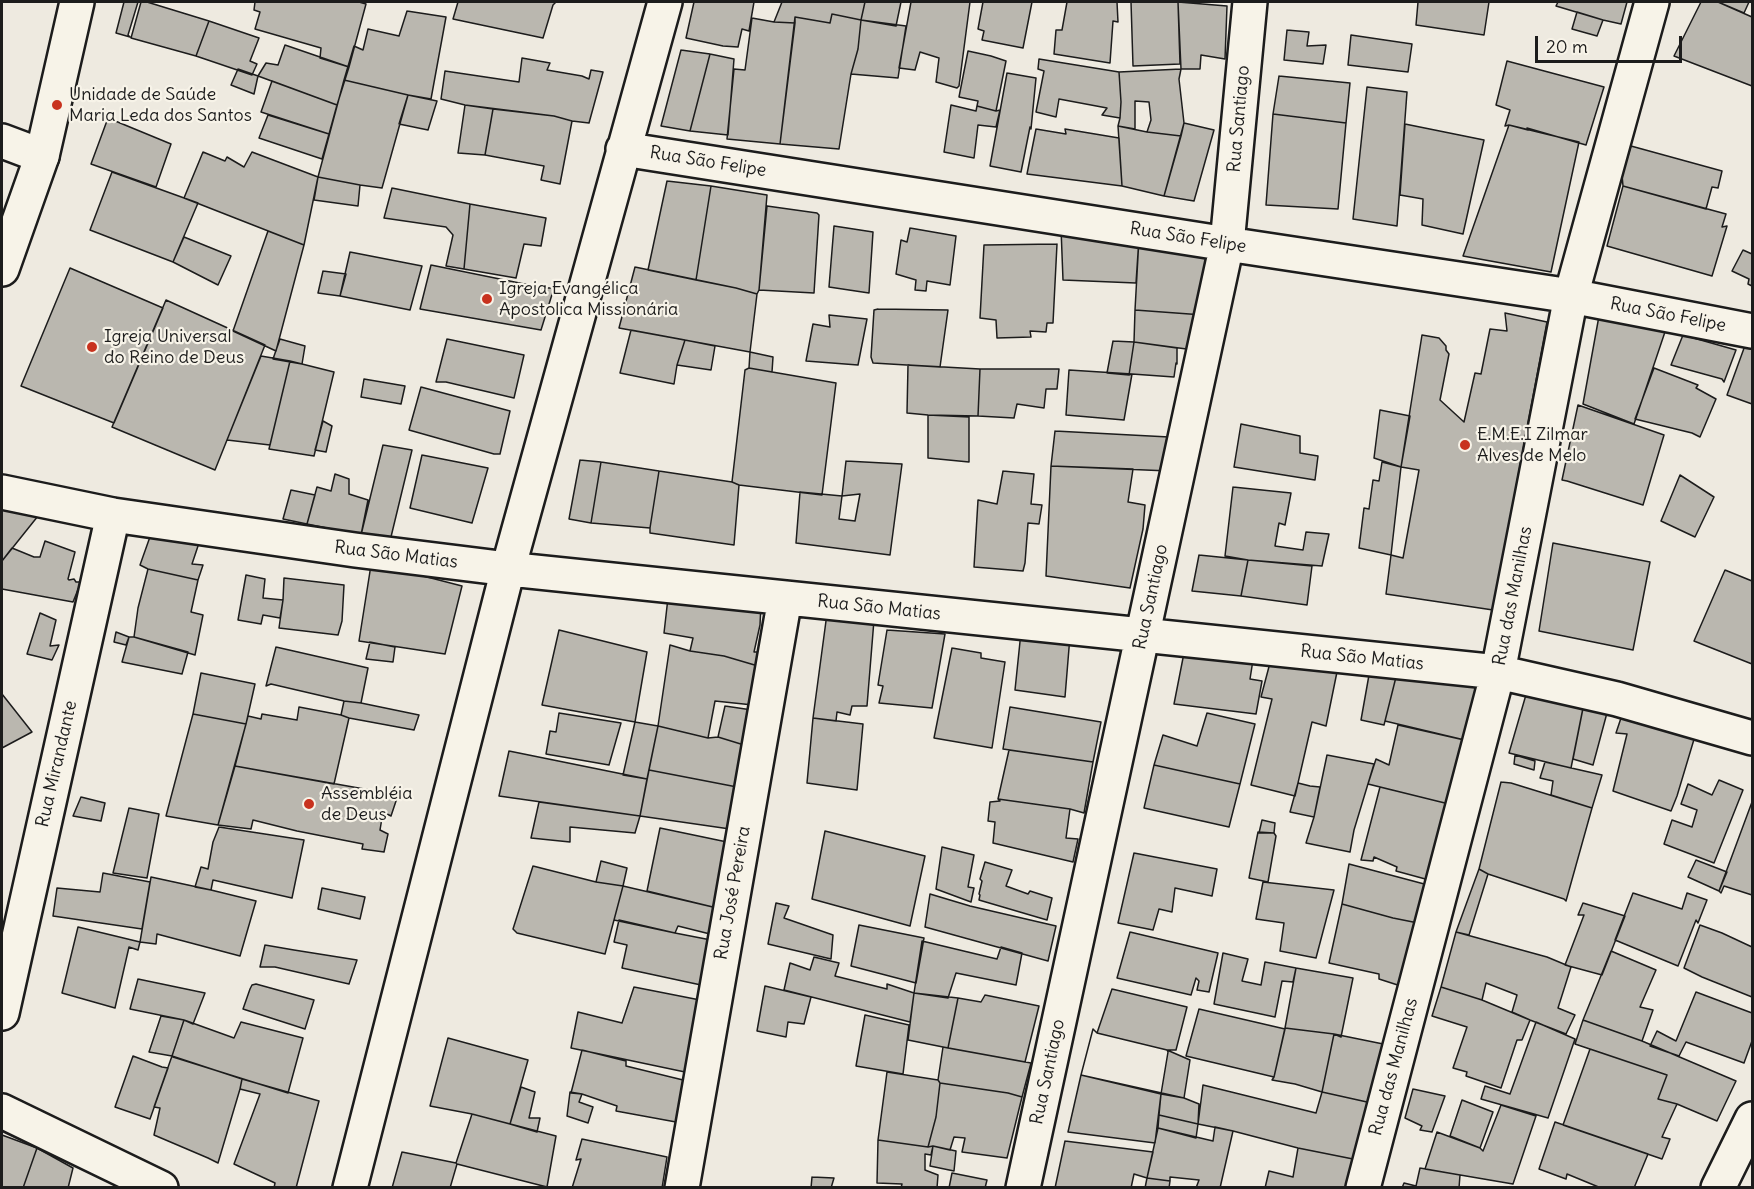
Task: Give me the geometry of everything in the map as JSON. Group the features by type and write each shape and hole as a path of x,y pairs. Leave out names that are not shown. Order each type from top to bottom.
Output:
{"street":[{"path":"2,269 38,166 77,2"},
{"path":"350,1188 508,569 665,2"},
{"name":"Rua Santiago","path":"1023,1188 1227,244 1250,2"},
{"name":"Rua das Manilhas","path":"1363,1188 1498,672 1571,296 1652,2"},
{"path":"2,141 38,166"},
{"name":"Rua São Felipe","path":"623,149 1571,296 1752,331"},
{"name":"Rua São Matias","path":"2,492 113,515 355,550 508,569 1498,672 1617,699 1752,738"},
{"name":"Rua Mirandante","path":"2,1013 113,515"},
{"name":"Rua José Pereira","path":"682,1188 785,598"},
{"path":"2,1111 161,1188"},
{"path":"1718,1188 1752,1119"}],"building":[{"path":"124,2 138,2 128,35 130,37 116,33"},
{"path":"141,2 209,21 196,56 131,38"},
{"path":"255,2 359,2 366,4 349,67 320,58 321,48 255,29 260,12 254,10"},
{"path":"458,2 556,2 553,5 543,38 453,19"},
{"path":"694,2 754,2 749,31 742,29 738,47 686,38"},
{"path":"782,2 865,2 861,20 832,14 830,23 795,17 795,23 774,22"},
{"path":"865,2 901,2 896,26 861,20"},
{"path":"911,2 970,2 957,88 936,82 939,58 920,52 915,70 899,68"},
{"path":"983,2 1032,2 1023,48 982,40 984,31 978,29"},
{"path":"1067,2 1117,2 1118,22 1113,21 1110,63 1054,54 1056,30 1062,30"},
{"path":"1131,2 1178,2 1180,64 1133,66"},
{"path":"1178,2 1227,6 1225,59 1201,55 1200,69 1181,69"},
{"path":"1418,2 1489,2 1484,35 1416,25"},
{"path":"1558,2 1627,2 1621,24 1556,6"},
{"path":"1701,2 1718,2 1752,17 1752,86 1674,56"},
{"path":"1718,2 1749,2 1744,13"},
{"path":"407,11 446,17 431,99 344,80 354,46 363,50 368,29 399,36"},
{"path":"1577,12 1603,20 1597,36 1572,29"},
{"path":"832,14 861,20 858,49 851,74 839,149 780,144 795,17 830,23"},
{"path":"752,18 795,23 780,144 727,139 734,69 745,70"},
{"path":"861,20 906,26 898,78 851,74 858,49"},
{"path":"209,21 259,38 250,61 257,64 252,75 196,56"},
{"path":"1287,30 1309,32 1307,46 1326,45 1323,64 1284,60"},
{"path":"1351,35 1412,44 1408,72 1348,65"},
{"path":"285,45 349,67 337,105 258,76 266,63 278,65"},
{"path":"681,50 710,54 690,131 661,126"},
{"path":"968,51 1006,61 996,111 977,106 978,101 959,97"},
{"path":"710,54 734,59 728,135 690,131"},
{"path":"522,58 550,63 547,70 589,79 591,70 603,72 589,123 554,116 465,105 441,99 445,71 519,82"},
{"path":"1039,59 1119,72 1120,118 1102,115 1107,108 1059,99 1056,117 1036,112 1044,71 1038,69"},
{"path":"1507,61 1604,87 1586,145 1527,128 1528,130 1505,126 1510,110 1496,105"},
{"path":"238,69 258,76 254,94 231,85"},
{"path":"1181,69 1179,79 1184,123 1181,136 1147,132 1151,120 1149,102 1135,101 1135,129 1118,126 1121,102 1119,72"},
{"path":"1007,73 1036,78 1031,129 1030,127 1021,172 990,166"},
{"path":"1279,76 1350,83 1346,123 1273,114"},
{"path":"344,80 408,95 382,188 318,177"},
{"path":"272,81 337,105 329,134 261,112"},
{"path":"1367,87 1407,92 1397,226 1353,219"},
{"path":"408,95 437,101 428,130 399,124"},
{"path":"465,105 493,109 485,155 458,153"},
{"path":"951,105 976,111 977,106 1000,110 996,127 978,125 974,158 944,152"},
{"path":"493,109 554,116 572,121 560,184 541,180 544,166 485,155"},
{"path":"1273,114 1346,123 1338,209 1266,205"},
{"path":"268,115 329,134 322,159 259,138"},
{"path":"108,118 171,144 156,187 91,164"},
{"path":"1184,123 1214,130 1194,201 1164,196"},
{"path":"1405,124 1484,140 1463,234 1422,225 1423,199 1400,195"},
{"path":"1509,125 1579,142 1551,272 1463,256"},
{"path":"1118,126 1181,136 1164,196 1122,186"},
{"path":"1036,129 1066,134 1065,129 1119,138 1122,186 1027,174"},
{"path":"1631,146 1722,171 1718,188 1712,187 1706,209 1623,186 1622,175"},
{"path":"203,152 225,161 227,157 244,167 252,152 318,177 304,245 184,198"},
{"path":"112,172 198,203 173,262 90,230"},
{"path":"318,177 360,185 358,206 314,200"},
{"path":"667,181 711,186 696,280 648,270"},
{"path":"711,186 767,195 757,294 696,280"},
{"path":"1623,186 1726,214 1722,227 1727,226 1712,276 1607,246"},
{"path":"392,188 470,204 464,269 446,266 453,235 446,227 384,218"},
{"path":"470,204 546,218 541,246 524,244 516,278 464,269"},
{"path":"767,206 819,215 814,293 759,290"},
{"path":"834,226 873,232 869,293 829,287"},
{"path":"910,228 956,236 950,285 927,281 926,291 915,290 916,280 896,274 901,240 907,242"},
{"path":"1061,228 1139,238 1136,283 1063,280"},
{"path":"268,231 304,245 276,351 233,331"},
{"path":"184,237 231,256 218,285 173,262"},
{"path":"1139,238 1214,256 1203,315 1135,310"},
{"path":"1057,244 1053,323 1047,323 1046,332 1030,331 1031,337 997,338 996,320 980,318 984,245"},
{"path":"1743,250 1752,254 1752,286 1748,284 1749,279 1732,271"},
{"path":"350,252 422,266 410,310 340,296"},
{"name":"Igreja Evangélica Apostolica Missionária","path":"431,265 544,288 554,288 541,330 420,309"},
{"path":"635,267 757,294 750,352 619,328"},
{"name":"Igreja Universal do Reino de Deus","path":"70,268 163,308 114,423 21,386"},
{"path":"323,271 346,274 340,296 318,293"},
{"path":"166,300 265,345 215,470 112,427"},
{"path":"1601,305 1670,317 1634,424 1583,404"},
{"path":"874,310 948,310 940,367 873,363 871,357"},
{"path":"1135,310 1203,315 1194,350 1134,342"},
{"name":"E.M.E.I Zilmar Alves de Melo","path":"1505,313 1547,322 1493,610 1386,594 1391,555 1403,558 1419,470 1401,467 1422,335 1439,338 1446,346 1449,354 1440,400 1464,422 1475,373 1481,374 1490,329 1507,331"},
{"path":"829,315 867,319 858,365 806,361 813,324 830,327"},
{"path":"631,330 685,340 674,384 620,373"},
{"path":"1683,335 1736,350 1724,382 1722,379 1671,365"},
{"path":"280,339 305,346 302,364 273,359"},
{"path":"447,339 524,355 514,398 446,382 436,382"},
{"path":"685,340 715,346 711,370 677,365"},
{"path":"1747,340 1752,342 1752,404 1727,395"},
{"path":"1113,341 1134,342 1129,375 1107,373"},
{"path":"1134,342 1177,348 1174,377 1129,375"},
{"path":"750,352 773,357 772,372 749,368"},
{"path":"261,356 290,361 270,445 227,440"},
{"path":"290,361 334,372 314,456 269,449"},
{"path":"908,365 980,369 978,416 907,413"},
{"path":"749,368 836,383 822,495 739,485 732,482 745,370"},
{"path":"1654,368 1698,385 1696,388 1716,399 1700,437 1635,419"},
{"path":"980,369 1059,369 1057,389 1046,389 1044,408 1017,404 1014,418 978,416"},
{"path":"1069,370 1132,374 1124,420 1066,415"},
{"path":"364,379 405,386 401,404 361,397"},
{"path":"421,387 510,411 500,454 409,430"},
{"path":"1578,405 1664,435 1643,505 1562,480"},
{"path":"1380,410 1410,416 1401,467 1374,458"},
{"path":"928,415 969,417 969,462 928,458"},
{"path":"323,421 332,426 326,452 315,450"},
{"path":"1241,424 1300,436 1300,453 1318,456 1315,480 1234,467"},
{"path":"1055,431 1169,437 1169,471 1051,466"},
{"path":"383,445 412,450 390,541 361,535"},
{"path":"422,455 488,468 472,523 410,508"},
{"path":"580,460 601,462 591,523 569,519"},
{"path":"846,461 902,464 890,555 796,543 800,492 842,496"},
{"path":"601,462 659,471 650,528 591,523"},
{"path":"1382,462 1401,467 1391,555 1359,548 1364,508 1369,509 1373,480 1379,481"},
{"path":"1051,466 1133,469 1128,502 1145,505 1143,529 1130,588 1046,576"},
{"path":"659,471 739,485 734,545 650,533"},
{"path":"1003,471 1034,474 1031,504 1042,505 1039,524 1028,523 1023,571 974,567 978,500 997,504"},
{"path":"335,474 349,479 349,494 368,500 361,535 307,524 317,487 331,491"},
{"path":"1680,475 1714,497 1695,537 1661,521"},
{"path":"1233,487 1291,493 1285,525 1279,523 1275,546 1303,550 1306,532 1329,534 1322,566 1225,556"},
{"path":"291,490 315,495 307,524 283,519"},
{"path":"860,494 855,521 839,519 842,496"},
{"path":"2,509 38,516 2,561"},
{"path":"151,534 199,543 192,564 203,565 198,580 148,569 140,565"},
{"path":"45,541 75,552 68,579 81,582 73,602 2,589 2,561 12,548 34,557 40,557"},
{"path":"1553,543 1650,562 1633,650 1539,631"},
{"path":"1199,555 1248,560 1241,596 1192,591"},
{"path":"1248,560 1312,566 1307,605 1241,596"},
{"path":"371,565 462,586 445,654 359,641"},
{"path":"148,569 198,580 191,612 203,615 195,655 134,637 138,608"},
{"path":"1725,570 1752,581 1752,664 1694,641"},
{"path":"246,575 265,579 263,598 283,600 280,618 263,615 261,624 238,620"},
{"path":"284,578 344,585 342,621 338,635 279,628"},
{"path":"669,589 761,604 760,625 754,652 760,652 758,666 724,656 690,651 693,638 664,633"},
{"path":"828,606 874,620 867,706 852,706 850,715 837,712 836,721 813,718"},
{"path":"40,613 56,620 50,646 59,645 52,660 27,654"},
{"path":"559,630 647,652 635,722 542,705"},
{"path":"887,630 945,634 932,708 879,703 883,686 878,685"},
{"path":"116,632 129,637 126,645 114,642"},
{"path":"1021,632 1070,636 1065,697 1015,690"},
{"path":"129,637 188,652 182,674 122,662"},
{"path":"370,642 395,647 393,662 366,659"},
{"path":"670,645 690,651 724,656 758,666 753,705 715,701 708,738 658,726"},
{"path":"276,647 368,668 361,703 271,684 266,686"},
{"path":"952,648 981,653 981,658 1005,662 992,748 934,738"},
{"path":"1188,653 1253,660 1250,679 1262,681 1256,714 1174,704 1183,658"},
{"path":"1271,659 1338,667 1326,726 1312,722 1295,796 1251,785 1272,699 1261,697"},
{"path":"201,673 255,684 246,724 193,714"},
{"path":"1369,675 1396,677 1384,725 1361,720"},
{"path":"1396,677 1487,681 1473,742 1385,721"},
{"path":"1530,681 1586,693 1571,768 1509,753"},
{"path":"1586,693 1611,698 1593,765 1573,759"},
{"path":"2,694 32,732 2,748"},
{"path":"344,701 419,715 414,730 349,718 341,715"},
{"path":"725,706 752,710 744,745 718,737"},
{"path":"299,707 349,718 334,784 235,766 248,716 261,719 262,714 297,720"},
{"path":"1010,707 1101,722 1093,762 1003,749"},
{"path":"1624,709 1698,726 1671,811 1613,791 1627,734 1616,733"},
{"path":"559,713 621,723 609,765 546,754 550,731 556,732"},
{"path":"1207,713 1255,724 1240,784 1154,765 1163,735 1197,746"},
{"path":"193,714 246,724 218,825 166,816"},
{"path":"813,718 863,724 857,790 807,783"},
{"path":"635,722 658,726 647,779 623,775"},
{"path":"1398,725 1473,742 1457,806 1368,784 1376,759 1389,765"},
{"path":"658,726 708,738 718,737 744,745 737,787 649,770"},
{"path":"1009,750 1093,762 1084,813 998,799"},
{"path":"509,751 647,779 640,816 499,796"},
{"path":"1327,755 1374,764 1354,830 1350,852 1306,843"},
{"path":"1515,755 1535,761 1534,770 1514,764"},
{"path":"1545,762 1602,775 1592,808 1551,795 1553,781 1540,778"},
{"path":"1154,765 1240,784 1229,827 1144,808"},
{"name":"Assembléia de Deus","path":"235,766 398,795 391,816 383,812 380,830 388,834 384,852 362,849 363,844 253,820 251,829 218,825"},
{"path":"649,770 737,787 730,829 640,816"},
{"path":"1719,780 1743,790 1714,863 1664,844 1672,820 1692,827 1697,810 1681,804 1688,784 1712,795"},
{"path":"1501,782 1592,808 1566,901 1479,869"},
{"path":"1298,783 1320,787 1314,817 1290,812"},
{"path":"1380,787 1457,806 1429,880 1396,871 1397,867 1374,857 1373,861 1361,860"},
{"path":"81,797 105,803 101,821 73,816"},
{"path":"998,799 1070,809 1066,838 1078,839 1073,862 993,843 995,822 988,821 990,802 1000,801"},
{"path":"539,802 640,816 635,833 570,827 570,842 531,838"},
{"path":"1752,802 1752,895 1724,886 1721,893 1719,891"},
{"path":"129,808 159,814 147,878 113,873"},
{"path":"1262,820 1275,823 1274,833 1259,833"},
{"path":"219,827 304,840 292,898 213,880 211,890 195,887 201,867 208,869 213,842"},
{"path":"660,828 727,842 717,908 647,891"},
{"path":"825,831 925,856 910,926 812,899"},
{"path":"1258,832 1274,833 1276,836 1268,882 1249,878"},
{"path":"942,847 974,855 968,887 974,888 971,902 936,889"},
{"path":"1134,853 1217,869 1212,896 1175,888 1172,912 1159,909 1153,930 1118,923"},
{"path":"1696,860 1727,872 1719,891 1688,877"},
{"path":"601,861 627,868 623,886 596,882"},
{"path":"985,862 1012,870 1006,886 1028,894 1030,891 1052,898 1047,920 979,900 982,881 980,879"},
{"path":"1349,864 1428,885 1423,924 1342,904"},
{"path":"533,866 596,882 623,886 605,954 517,933 513,929"},
{"path":"1479,869 1488,874 1469,935 1456,932"},
{"path":"103,873 150,882 142,929 53,916 57,888 100,892"},
{"path":"151,877 256,901 240,956 157,934 156,944 140,942"},
{"path":"1263,882 1334,890 1316,958 1280,951 1284,923 1256,919"},
{"path":"623,886 717,908 710,934 678,926 675,933 614,920"},
{"path":"322,888 365,897 360,919 318,909"},
{"path":"1633,893 1682,909 1687,893 1707,900 1698,923 1696,920 1678,966 1615,940"},
{"path":"930,894 1056,926 1048,961 925,927"},
{"path":"776,903 789,906 784,918 833,935 831,959 768,944"},
{"path":"1583,903 1625,916 1602,975 1565,965 1584,915 1578,915"},
{"path":"1342,904 1423,924 1407,988 1379,979 1379,974 1329,963"},
{"path":"619,920 711,940 701,985 622,968 627,945 614,942"},
{"path":"859,925 924,938 916,983 851,966"},
{"path":"1700,925 1752,947 1752,997 1684,968"},
{"path":"78,927 140,942 138,950 129,947 115,1008 62,993"},
{"path":"1130,932 1218,953 1209,992 1197,990 1199,981 1196,978 1191,995 1117,978"},
{"path":"1456,932 1547,957 1571,967 1558,1008 1575,1015 1566,1034 1512,1012 1517,995 1486,983 1482,1000 1441,987"},
{"path":"922,941 997,959 1001,947 1022,953 1016,985 956,973 948,998 914,993"},
{"path":"265,945 357,960 349,984 275,967 260,967"},
{"path":"1611,951 1656,970 1640,1007 1653,1010 1642,1041 1583,1020"},
{"path":"1223,953 1248,959 1242,981 1261,985 1265,962 1296,968 1293,982 1282,981 1275,1017 1214,1004"},
{"path":"814,957 839,963 835,976 887,989 887,984 914,993 910,1022 784,990 790,963 810,970"},
{"path":"1296,968 1353,978 1341,1037 1334,1034 1285,1028"},
{"path":"138,979 205,993 193,1024 184,1020 130,1009"},
{"path":"256,984 314,1000 305,1029 243,1009 252,985"},
{"path":"765,986 811,997 804,1024 788,1022 786,1037 757,1031"},
{"path":"634,987 700,1000 685,1072 571,1048 578,1012 622,1023"},
{"path":"1441,987 1482,1000 1530,1020 1522,1040 1517,1040 1501,1088 1466,1076 1467,1072 1453,1068 1467,1027 1432,1016"},
{"path":"1112,989 1187,1007 1176,1050 1167,1050 1097,1033"},
{"path":"1696,992 1752,1013 1752,1041 1744,1063 1686,1042 1679,1056 1650,1046 1657,1031 1676,1041"},
{"path":"914,993 958,998 948,1048 908,1040"},
{"path":"985,995 1039,1006 1025,1062 948,1048 958,998 981,1002"},
{"path":"1199,1009 1285,1029 1274,1077 1186,1056"},
{"path":"865,1015 909,1025 903,1074 856,1066"},
{"path":"161,1016 184,1020 172,1056 149,1052"},
{"path":"184,1020 234,1038 241,1022 303,1038 288,1093 173,1057"},
{"path":"1583,1020 1642,1041 1736,1081 1717,1121 1677,1104 1658,1099 1667,1075 1575,1044"},
{"path":"1536,1022 1575,1039 1548,1118 1481,1099 1485,1086 1510,1094"},
{"path":"1285,1028 1334,1034 1322,1092 1272,1080"},
{"path":"1093,1029 1097,1033 1167,1050 1161,1094 1081,1075"},
{"path":"1093,1029 1097,1033 1167,1050 1190,1060 1184,1098 1081,1075"},
{"path":"1334,1034 1393,1046 1376,1104 1322,1092"},
{"path":"448,1038 528,1060 510,1124 430,1106"},
{"path":"943,1047 1031,1063 1022,1097 940,1083 938,1080"},
{"path":"1590,1049 1667,1075 1658,1099 1677,1104 1662,1137 1670,1139 1662,1159 1563,1125"},
{"path":"582,1050 626,1061 626,1066 683,1080 676,1122 616,1111 617,1106 582,1094 571,1093"},
{"path":"133,1056 168,1068 150,1119 115,1107"},
{"path":"172,1056 242,1079 218,1163 154,1135 160,1108 154,1107"},
{"path":"887,1072 938,1080 940,1083 936,1117 928,1147 878,1140"},
{"path":"1081,1075 1161,1094 1155,1143 1068,1132"},
{"path":"242,1079 319,1101 296,1188 274,1188 275,1183 234,1164 260,1094 240,1089"},
{"path":"940,1083 1022,1097 1007,1158 962,1152 965,1138 954,1137 950,1150 928,1147 936,1117"},
{"path":"1203,1085 1316,1113 1322,1092 1376,1104 1363,1161 1198,1124"},
{"path":"521,1087 535,1092 529,1118 540,1118 537,1132 510,1124"},
{"path":"1413,1089 1445,1096 1432,1132 1420,1130 1422,1126 1405,1118"},
{"path":"570,1092 582,1094 579,1102 593,1107 588,1123 567,1116"},
{"path":"1161,1094 1184,1098 1199,1104 1198,1124 1159,1115"},
{"path":"1462,1100 1493,1112 1480,1148 1450,1136"},
{"path":"1501,1105 1536,1116 1513,1184 1425,1169 1437,1132 1483,1151"},
{"path":"472,1114 556,1136 547,1187 457,1164"},
{"path":"1159,1115 1198,1124 1196,1138 1158,1128"},
{"path":"1555,1122 1648,1154 1634,1188 1601,1188 1567,1174 1566,1179 1539,1169"},
{"path":"1215,1127 1233,1131 1220,1188 1196,1188 1199,1180 1170,1177 1170,1181 1147,1178 1158,1128 1213,1141"},
{"path":"2,1135 37,1148 23,1188 2,1188"},
{"path":"582,1139 667,1157 662,1188 572,1188 581,1159 576,1160"},
{"path":"878,1140 933,1146 931,1155 925,1154 925,1170 938,1175 937,1188 901,1188 902,1184 877,1183"},
{"path":"1065,1141 1153,1152 1147,1178 1134,1174 1131,1188 1055,1188"},
{"path":"933,1146 956,1151 954,1171 930,1166"},
{"path":"37,1148 73,1168 68,1188 23,1188"},
{"path":"1298,1148 1363,1161 1358,1188 1265,1188 1269,1171 1293,1177"},
{"path":"402,1152 456,1163 450,1188 392,1188"},
{"path":"1420,1168 1460,1175 1459,1188 1402,1188 1404,1183 1416,1186"},
{"path":"952,1173 987,1180 985,1188 949,1188"},
{"path":"812,1177 834,1178 831,1188 811,1188"},
{"path":"1147,1178 1170,1181 1169,1188 1145,1188"}],"place":[{"name":"Unidade de Saúde Maria Leda dos Santos","path":"57,105"},
{"name":"Igreja Evangélica Apostolica Missionária","path":"487,299"},
{"name":"Igreja Universal do Reino de Deus","path":"92,347"},
{"name":"E.M.E.I Zilmar Alves de Melo","path":"1465,445"},
{"name":"Assembléia de Deus","path":"309,804"}]}
